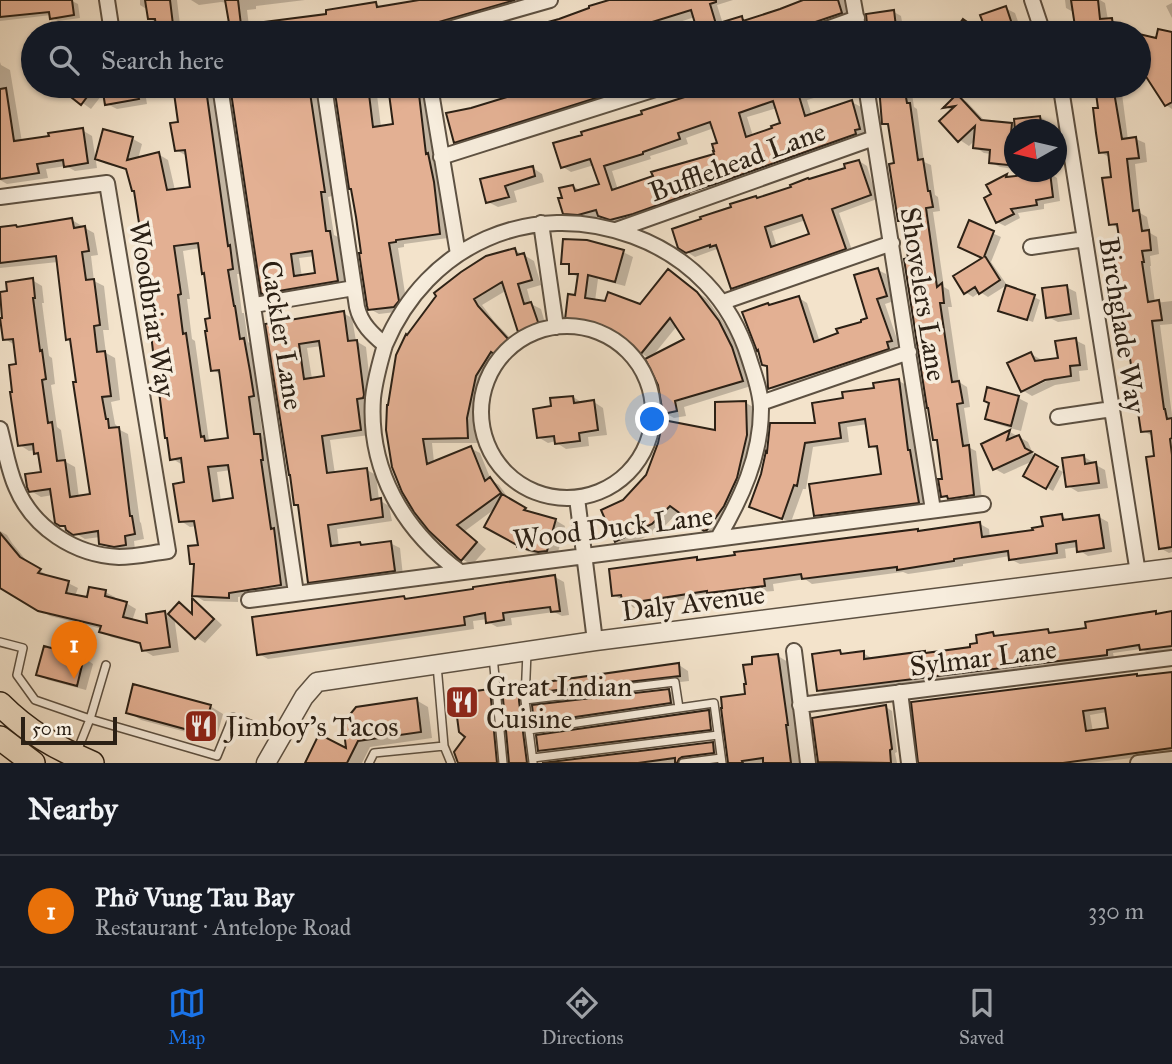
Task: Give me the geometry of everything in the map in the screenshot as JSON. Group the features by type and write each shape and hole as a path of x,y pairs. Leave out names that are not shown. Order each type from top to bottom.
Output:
{"main road":[{"path":"0,704 35,734 84,760"},
{"path":"0,738 33,763"}],"street":[{"path":"107,0 110,21"},
{"path":"477,21 550,0"},
{"path":"853,0 857,21"},
{"path":"1032,0 1039,21"},
{"name":"Cackler Lane","path":"222,98 296,593"},
{"path":"326,98 359,317 385,345"},
{"path":"432,98 458,254"},
{"path":"441,157 627,98"},
{"name":"Shovelers Lane","path":"868,98 933,510"},
{"name":"Birchglade Way","path":"1061,98 1138,573"},
{"name":"Bufflehead Lane","path":"617,230 874,138"},
{"name":"Woodbriar Way","path":"0,197 107,183 168,551 130,556 100,555 71,545 54,535 38,521 16,488 0,429"},
{"path":"541,223 556,327"},
{"path":"460,572 430,548 415,531 392,494 382,470 373,421 377,373 385,345 402,310 437,270 458,254 499,233 541,223 587,224 617,230 667,251 687,264 706,282 723,302 736,324 744,342 761,402 760,431 750,472 718,538"},
{"path":"1031,247 1085,239"},
{"path":"723,302 892,243"},
{"path":"254,305 354,288"},
{"path":"556,327 587,329 616,342 638,365 651,394 648,441 632,469 607,488 577,498 561,498 531,490 505,472 488,446 482,415 486,384 502,357 526,337 556,327"},
{"path":"761,402 909,352"},
{"path":"1058,417 1112,409"},
{"path":"577,498 595,641"},
{"name":"Wood Duck Lane","path":"249,600 983,504"},
{"name":"Daly Avenue","path":"265,763 304,697 317,682 595,641 1172,568"},
{"path":"794,651 808,763"},
{"name":"Sylmar Lane","path":"800,705 1172,658"},
{"path":"900,692 909,763"},
{"path":"1138,763 1172,759"}],"lane":[{"path":"0,642 23,648 17,676 35,700 90,719 217,757 233,717 281,737"},
{"path":"527,651 525,700 533,761 718,735"},
{"path":"493,656 503,763"},
{"path":"84,760 90,719 106,665"},
{"path":"437,665 444,747 451,763"},
{"path":"525,700 675,682 679,708"},
{"path":"529,730 714,703 722,761 683,763"},
{"path":"369,763 374,752 444,747"}],"building":[{"path":"0,0 72,0 74,15 50,19 49,12 0,17"},
{"path":"145,0 170,0 173,21 148,19"},
{"path":"225,0 238,0 241,21 229,21"},
{"path":"419,0 515,0 442,21 272,21 326,14 326,10 376,2 377,7"},
{"path":"609,0 716,0 710,4 715,21 694,21 691,10 655,21 552,21"},
{"path":"803,0 838,0 842,13 818,21 743,21"},
{"path":"1071,0 1098,0 1100,19 1112,18 1112,21 1074,21"},
{"path":"1006,6 1011,21 982,21 980,15"},
{"path":"894,10 895,21 867,21 866,14"},
{"path":"742,16 743,21 726,21"},
{"path":"1158,29 1172,32 1172,102 1165,106 1151,84 1151,37 1156,38"},
{"path":"6,88 14,141 83,128 88,163 64,167 63,160 37,164 39,173 0,179 0,89"},
{"path":"72,98 86,98 81,105"},
{"path":"104,98 139,99 105,105"},
{"path":"175,98 207,98 233,269 228,270 240,339 244,338 250,371 254,396 249,397 254,434 260,434 261,460 281,585 229,593 229,598 192,596 194,564 190,564 188,546 198,545 194,521 179,522 173,484 184,482 181,458 170,460 165,438 158,384 167,382 164,358 154,360 149,334 146,314 155,313 152,288 144,290 138,243 142,242 134,191 126,169 95,159 103,129 133,137 127,160 159,152 167,190 190,187 185,150 175,151 170,123 178,122","holes":["198,243 202,274 204,273 210,318 205,319 205,331 211,371 219,370 228,438 205,441 204,436 201,437 186,333 183,334 174,246","228,465 233,498 213,501 208,467"]},
{"path":"232,98 311,98 325,192 321,192 326,231 330,231 338,281 261,294","holes":["312,251 315,273 294,276 291,254"]},
{"path":"336,98 369,98 373,127 393,124 390,98 419,98 440,234 389,243 399,301 394,307 368,310 356,217 349,189"},
{"path":"504,98 596,98 454,143 446,113"},
{"path":"682,98 800,98 805,116 852,100 860,129 855,130 856,134 633,214 610,220 598,216 596,210 578,215 563,214 558,198 562,198 559,188 573,185 575,191 599,184 590,159 561,168 553,143 642,114 641,111","holes":["773,101 780,123 746,137 739,113","710,122 717,143 712,144 714,154 651,172 653,176 612,190 604,166 680,139 678,133"]},
{"path":"880,98 906,98 907,103 910,103 918,160 923,159 933,207 926,208 937,287 942,283 944,303 940,303 947,350 952,382 959,381 963,403 957,404 963,446 969,445 974,495 948,499 947,496 941,497 938,479 942,479 937,440 933,440 927,408 904,259 908,258 902,221 898,221 889,164 894,163 888,124 882,124"},
{"path":"953,98 961,98 981,120 1004,122 1004,165 989,163 990,150 973,148 975,126 958,142 939,121 955,106 943,108"},
{"path":"1097,98 1115,98 1122,139 1136,137 1139,158 1127,159 1133,211 1139,210 1142,231 1149,230 1151,250 1142,251 1142,262 1148,302 1159,300 1162,320 1152,321 1164,409 1167,419 1172,418 1172,547 1159,549 1146,457 1154,456 1151,431 1141,432 1113,245 1120,244 1117,224 1109,225 1102,178 1111,177 1108,152 1099,153 1096,133 1093,108 1098,108"},
{"path":"1040,116 1040,119 1014,119"},
{"path":"859,160 871,195 832,209 846,249 731,289 716,245 686,253 678,248 672,229 731,207 730,204 756,196 757,198 791,187 790,185 808,178 845,168 844,164","holes":["802,215 809,234 771,247 765,227"]},
{"path":"533,166 535,176 505,186 509,197 486,203 480,179"},
{"path":"1004,176 1004,182 1051,182 1053,197 1036,200 1037,205 1011,209 1014,214 996,223 984,198 991,194 986,185"},
{"path":"72,218 74,228 85,226 89,251 82,252 86,280 94,279 100,325 94,326 97,352 105,351 111,396 102,397 109,428 119,427 130,516 135,534 125,536 126,545 114,547 99,544 98,531 73,535 65,526 55,523 50,489 29,492 25,474 41,472 38,453 34,454 33,444 18,446 10,392 9,365 16,364 13,339 3,340 0,318 0,292 7,291 6,282 33,278 33,298 46,379 42,380 48,423 52,422 57,461 65,460 70,497 90,494 73,382 76,382 70,339 66,340 56,256 0,263 0,227 17,227"},
{"path":"969,220 994,231 984,257 1000,280 979,294 975,287 964,294 953,276 982,258 958,247"},
{"path":"563,239 587,240 624,250 615,282 588,275 585,298 605,301 608,292 640,304 668,269 697,292 719,321 732,347 743,381 675,401 677,411 663,414 658,385 645,359 684,339 670,318 640,355 616,335 595,327 596,325 565,320 568,294 575,295 578,274 569,274 569,264 561,264"},
{"path":"515,248 517,255 524,253 532,280 518,284 524,304 531,302 539,325 518,332 502,282 474,299 509,340 494,354 491,352 476,376 467,418 468,438 423,439 427,464 471,446 485,481 490,477 501,493 457,525 477,542 461,561 429,531 402,492 392,467 386,430 387,405 396,355 406,334 436,296 434,293 486,256"},
{"path":"878,268 887,296 877,299 892,341 887,342 889,349 768,389 767,366 762,365 742,312 799,296 814,342 838,333 836,329 867,318 854,275"},
{"path":"1006,285 1035,295 1027,320 998,311"},
{"path":"1067,285 1071,314 1046,318 1042,288"},
{"path":"344,311 348,341 357,340 364,395 363,398 357,399 361,430 322,436 327,473 367,468 371,500 381,498 383,517 328,525 331,546 391,541 395,571 308,583 298,505 294,505 265,324","holes":["319,341 324,376 304,379 299,344"]},
{"path":"1076,338 1080,365 1070,366 1071,376 1045,380 1021,392 1007,363 1031,352 1035,361 1058,358 1055,341"},
{"path":"899,379 908,450 919,503 814,516 809,484 881,474 877,446 869,447 865,419 839,423 841,438 805,443 797,486 794,485 782,519 749,507 767,452 770,423 815,423 812,403 843,398 842,392 874,388 873,383"},
{"path":"987,387 1019,396 1011,426 985,419 989,403 984,401"},
{"path":"573,396 574,403 594,400 598,430 579,433 580,441 555,444 554,436 537,438 533,409 551,406 550,398"},
{"path":"746,401 747,435 737,478 724,506 707,530 704,531 670,506 652,524 615,542 601,510 623,500 646,475 663,420 715,430 715,402"},
{"path":"1010,430 1007,440 1019,435 1025,448 1032,452 993,470 981,444"},
{"path":"1035,454 1058,467 1046,489 1023,476"},
{"path":"1084,455 1085,464 1096,462 1099,483 1066,487 1062,458"},
{"path":"502,494 526,508 524,510 556,519 547,551 538,552 517,547 484,527"},
{"path":"1062,514 1063,520 1099,515 1104,548 1077,552 1076,541 1056,544 1057,553 1009,560 1008,551 897,570 897,567 802,579 801,574 764,579 765,586 707,591 623,604 621,595 612,596 609,569 697,557 697,560 735,555 734,552 980,522 982,537 1033,530 1032,528 1043,526 1041,517"},
{"path":"0,533 20,557 41,569 38,573 69,581 66,593 87,597 89,587 106,590 105,596 127,602 123,617 147,623 146,614 165,611 170,647 142,651 140,643 99,632 101,626 38,611 0,588"},
{"path":"555,575 560,611 551,612 550,607 503,613 504,620 486,623 485,613 464,617 465,625 257,655 252,617 404,596 405,599"},
{"path":"192,598 214,619 195,639 168,614 179,602 192,614"},
{"path":"1156,611 1156,614 1172,611 1172,646 1140,650 1139,645 1107,650 1107,655 817,691 812,654 840,650 841,654 864,651 864,659 925,653 970,647 970,644 977,643 976,635 993,632 994,636 1048,629 1049,633 1086,628 1085,622"},
{"path":"44,646 84,657 77,686 36,675"},
{"path":"778,654 791,763 763,763 763,758 742,761 743,763 728,763 721,697 745,694 743,665 752,664 752,657"},
{"path":"679,663 680,676 531,693 532,684"},
{"path":"1172,672 1172,748 1063,763 918,763 911,702","holes":["1105,708 1108,728 1086,731 1083,711"]},
{"path":"133,684 211,705 203,734 126,713"},
{"path":"519,686 527,763 509,763 502,688"},
{"path":"490,689 497,763 458,763 454,752 465,737 459,732 454,694"},
{"path":"669,689 671,703 534,723 532,705"},
{"path":"417,698 421,732 358,741 347,763 305,763 319,734 346,748 343,723 356,707"},
{"path":"886,705 892,749 891,763 818,762 812,718"},
{"path":"709,710 711,730 538,751 536,735"},
{"path":"713,742 714,753 682,757 677,763 675,758 638,763 542,763"}],"place":[{"name":"Phở Vung Tau Bay","path":"74,679"},
{"name":"Great Indian Cuisine","path":"462,702"},
{"name":"Jimboy's Tacos","path":"201,726"}]}
